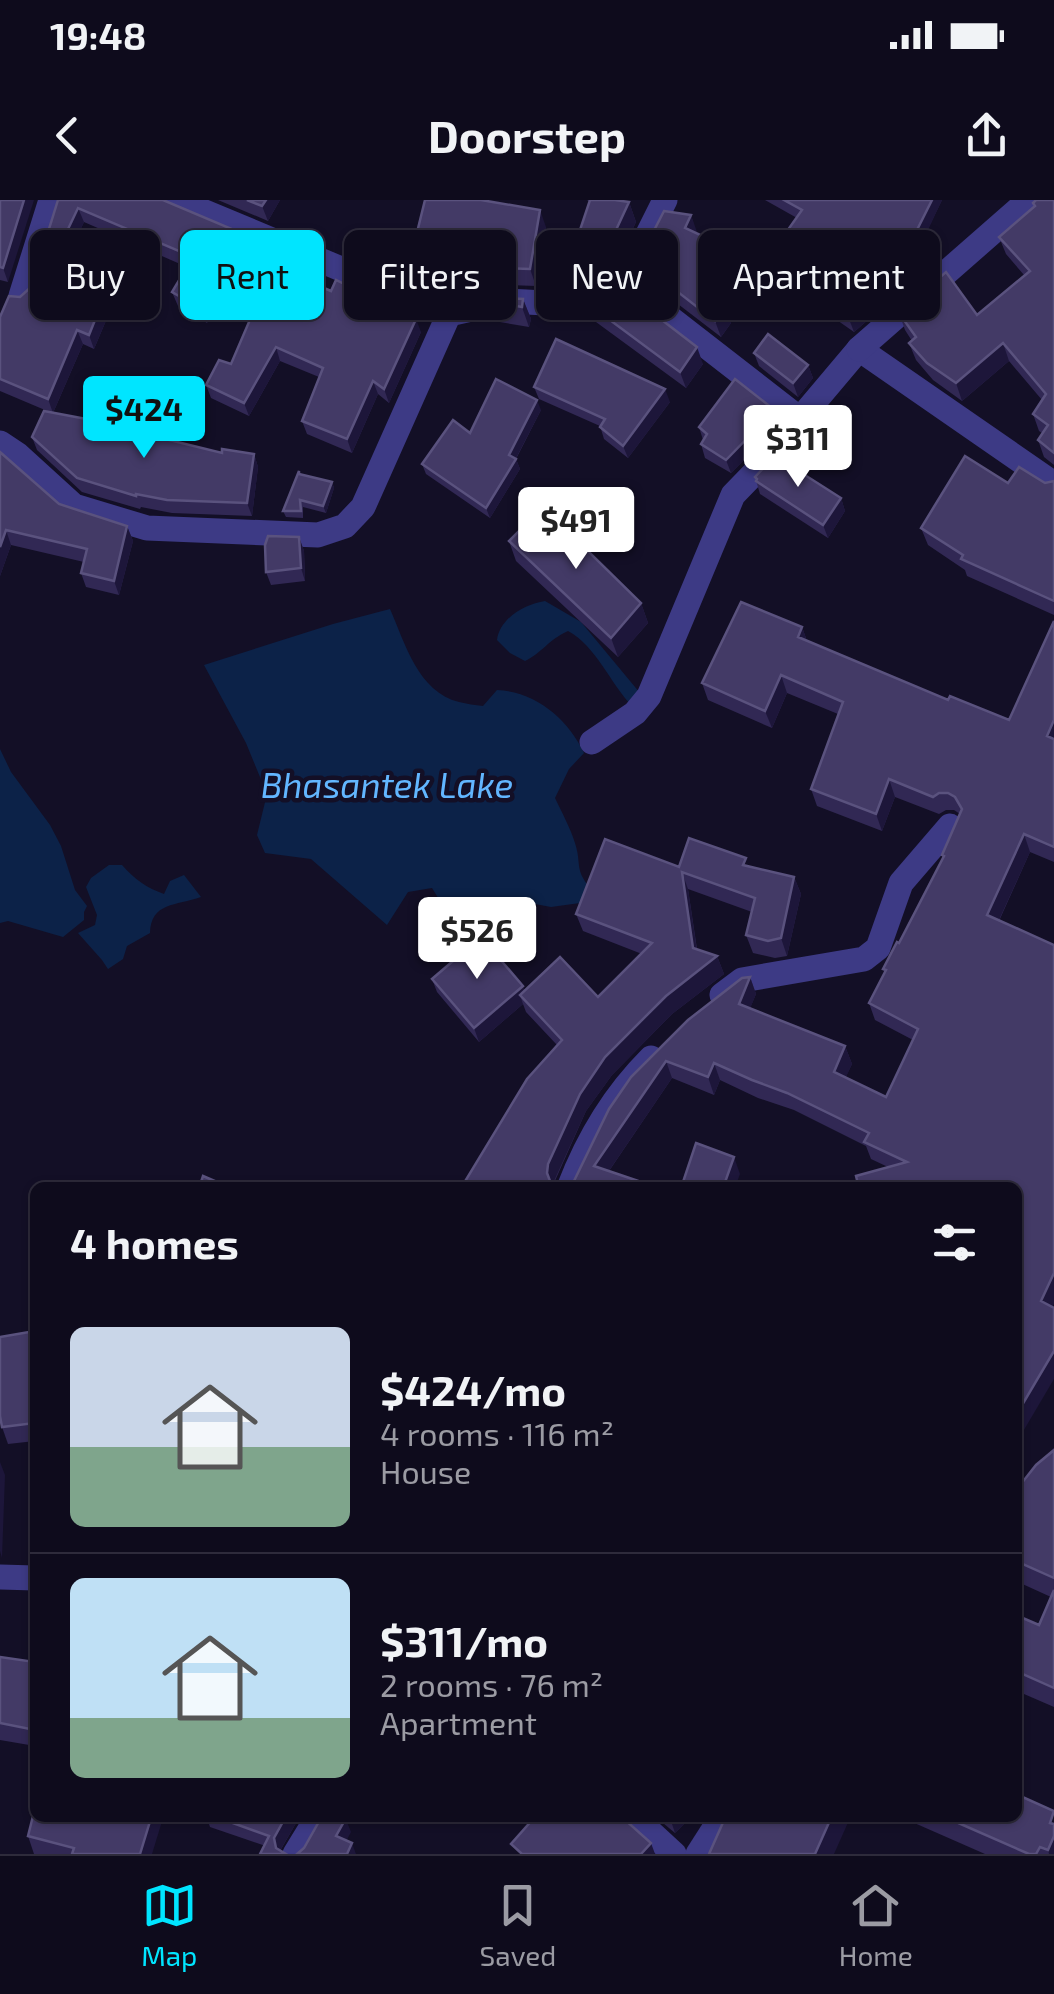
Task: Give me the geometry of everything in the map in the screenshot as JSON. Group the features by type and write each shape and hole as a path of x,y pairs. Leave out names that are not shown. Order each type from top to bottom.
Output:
{"street":[{"path":"20,296 50,200"},
{"path":"176,200 344,270"},
{"path":"516,301 617,307 620,288 665,200"},
{"path":"592,742 635,712 649,696 734,495 794,432 800,419 859,349 1029,200"},
{"path":"0,443 74,506 147,528 318,535 345,526 363,506 446,320"},
{"path":"673,320 800,419"},
{"path":"859,349 1054,484"},
{"path":"698,1014 742,980 864,959 878,948 900,883 950,826"},
{"path":"572,1182 600,1118 625,1084 672,1036"},
{"path":"0,1577 30,1578"},
{"path":"295,1854 315,1822"},
{"path":"639,1822 674,1854"},
{"path":"698,1854 718,1822"}],"water":[{"path":"545,601 581,622 640,693 632,706 595,655 568,631 525,661 497,640 503,625 515,613"},
{"name":"Bhasantek Lake","path":"390,609 423,677 445,697 483,706 497,690 511,692 537,702 569,729 584,753 569,769 555,798 573,837 582,876 590,888 587,902 551,907 519,901 461,915 445,909 432,888 408,892 387,925 311,859 265,853 257,835 267,794 246,743 204,665"},
{"path":"0,749 11,772 50,825 75,890 87,906 84,920 63,937 8,921 0,923"},
{"path":"109,865 122,865 141,882 164,894 170,881 184,875 201,897 160,910 151,923 150,933 127,946 123,959 108,969 78,933 95,925 97,915 86,887 91,878"}],"building":[{"path":"0,200 24,200 3,268 0,267"},
{"path":"58,200 163,200 234,230 180,230 180,251 160,243 160,230 130,230 78,208 68,230 49,230"},
{"path":"425,200 481,200 540,210 530,269 516,269 516,230 418,230"},
{"path":"590,200 629,202 616,230 580,230"},
{"path":"784,200 932,200 917,230 788,230 802,210"},
{"path":"1054,200 1054,453 1038,440 1048,425 1033,414 1046,394 1003,343 956,383 927,363 909,343 916,337 904,320 940,320 940,277 946,272 977,315 1030,271 999,237 1035,206 1033,203"},
{"path":"664,211 691,215 685,228 698,234 698,308 678,292 678,230 654,230"},
{"path":"180,279 180,297 172,292"},
{"path":"336,280 344,284 344,320 416,320 384,389 373,381 347,439 302,421 323,368 276,347 244,403 206,385 219,360 231,364 250,320 324,320 324,288 331,291"},
{"path":"30,288 30,320 95,320 89,335 77,330 48,399 0,379 0,317 9,296 20,297"},
{"path":"610,320 662,320 697,347 680,372"},
{"path":"768,334 808,365 793,383 754,353"},
{"path":"556,339 665,389 623,446 600,427 605,419 534,387"},
{"path":"496,379 537,400 509,455 516,459 486,508 422,464 453,420 470,433"},
{"path":"735,379 772,408 726,460 701,444 707,434 699,427"},
{"path":"44,411 134,428 133,431 222,453 222,449 254,454 247,503 136,496 77,478 32,437"},
{"path":"0,452 59,504 127,526 114,581 81,573 87,549 6,530 0,547"},
{"path":"775,456 841,498 823,525 756,481 755,477"},
{"path":"965,456 1008,483 1019,467 1045,483 1054,481 1054,601 961,559 963,555 921,528"},
{"path":"299,471 332,482 323,506 300,500 301,511 283,511"},
{"path":"543,507 641,603 611,638 509,541"},
{"path":"268,536 299,537 301,568 266,572"},
{"path":"741,602 802,627 798,637 948,700 950,696 1009,720 1054,621 1054,720 1047,736 1054,739 1054,847 1024,834 987,915 1054,945 1054,1273 1041,1301 1054,1308 1054,1351 1022,1405 1022,1182 858,1182 856,1176 907,1162 864,1142 869,1133 787,1093 714,1063 708,1077 666,1061 594,1166 641,1182 573,1182 609,1109 631,1077 688,1020 742,978 750,977 739,1004 845,1046 834,1072 886,1097 918,1029 869,1003 944,856 962,809 955,797 939,793 933,797 889,779 876,814 811,789 843,702 781,675 765,711 702,683"},
{"path":"689,838 746,858 743,865 794,877 781,938 768,941 746,935 755,898 682,872 693,948 717,956 666,996 605,1057 580,1094 548,1164 550,1181 465,1182 527,1079 562,1040 520,995 560,957 598,997 652,943 576,914 605,839 679,867"},
{"path":"481,937 523,986 474,1028 432,979"},
{"path":"696,1143 734,1157 725,1182 683,1182"},
{"path":"30,1332 30,1424 2,1427 0,1337"},
{"path":"1054,1450 1054,1578 1022,1564 1022,1483"},
{"path":"1054,1590 1054,1688 1022,1674 1022,1618 1039,1625"},
{"path":"0,1657 30,1661 30,1729 0,1723"},
{"path":"1022,1797 1054,1811 1050,1823 1054,1824 1054,1836 1048,1850 1040,1847 1036,1854 956,1822 1022,1822"},
{"path":"32,1822 150,1822 140,1854 72,1854 74,1848 28,1836"},
{"path":"230,1822 283,1822 274,1838 276,1848 286,1854 260,1854 269,1836"},
{"path":"319,1822 344,1822 336,1836 352,1843 347,1854 297,1854"},
{"path":"530,1822 627,1822 651,1843 641,1854 522,1854 511,1844"},
{"path":"723,1822 829,1822 815,1854 709,1854"}]}
